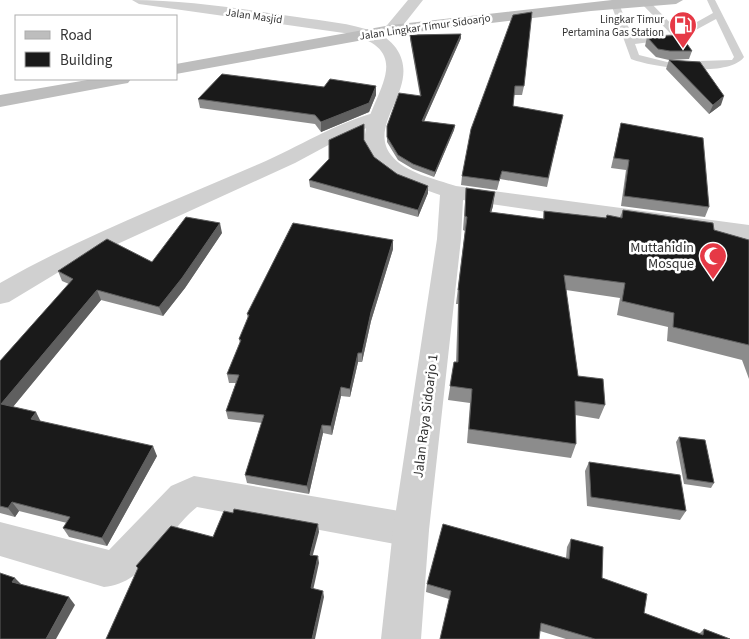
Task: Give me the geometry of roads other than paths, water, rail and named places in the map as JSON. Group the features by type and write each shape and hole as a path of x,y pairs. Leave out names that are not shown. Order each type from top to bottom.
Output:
{"main road":[{"name":"Jalan Lingkar Timur Sidoarjo","path":"178,69 391,30 615,4 676,0"},
{"path":"0,100 116,80"}],"street":[{"name":"Jalan Masjid","path":"139,0 287,20 368,35"},
{"path":"391,30 416,0"},
{"path":"368,35 391,51 398,67 396,79 377,118 373,134 375,144 378,151 393,168 416,182 452,192 749,233"},
{"path":"0,295 58,261 288,159 340,131 377,118"},
{"name":"Jalan Raya Sidoarjo 1","path":"401,639 411,530 449,239 452,192"},
{"path":"0,540 104,569 115,568 125,561 183,497 194,491 411,530"}],"lane":[{"path":"615,4 635,57 645,62 658,64 735,62 739,57 711,0"},
{"path":"645,2 678,36"},
{"path":"629,41 654,40 678,36 719,13"}],"place":[{"name":"Lingkar Timur Pertamina Gas Station","path":"683,49"},
{"name":"Muttahidin Mosque","path":"713,280"}]}
